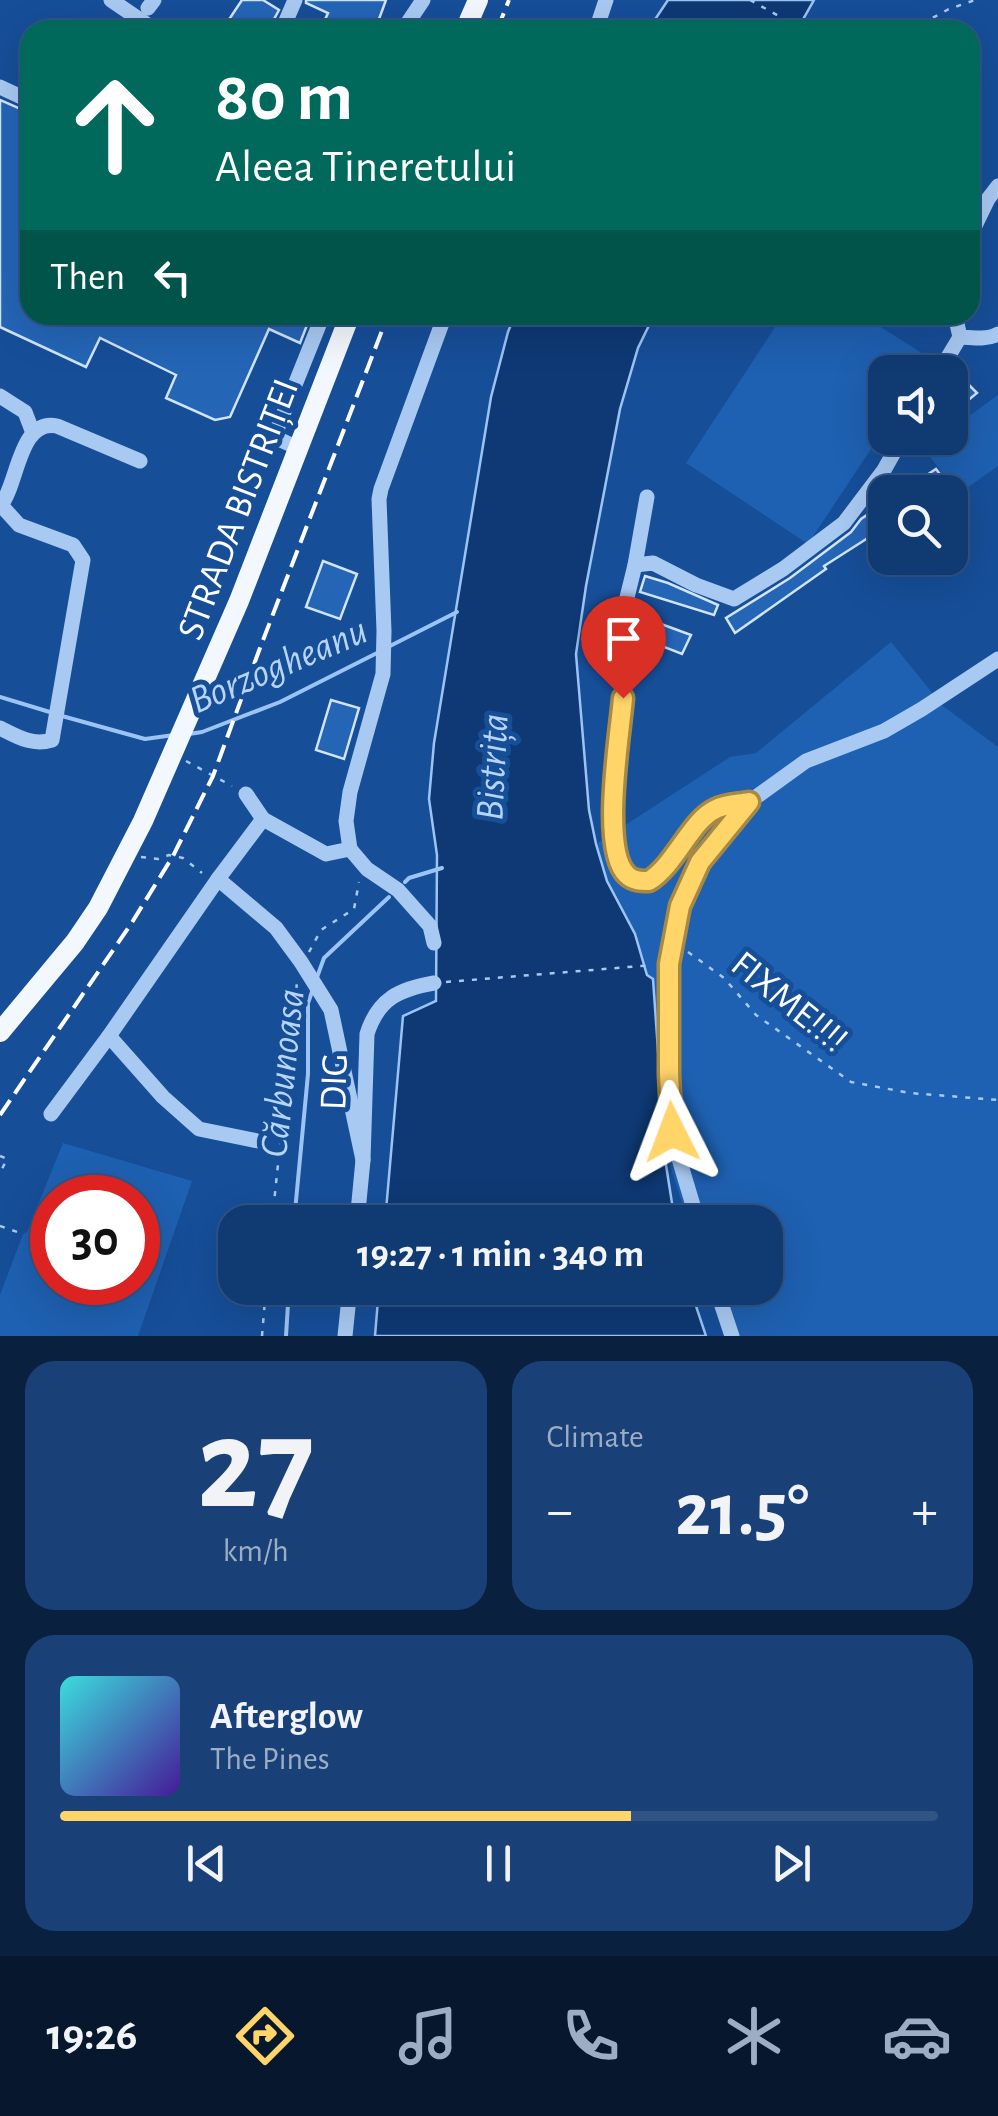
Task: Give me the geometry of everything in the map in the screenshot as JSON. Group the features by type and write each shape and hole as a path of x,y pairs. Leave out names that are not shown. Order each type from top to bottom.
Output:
{"main road":[{"name":"STRADA BISTRIȚEI","path":"0,1032 75,942 126,856 239,602 346,325"}],"street":[{"path":"111,0 140,20"},
{"path":"980,215 998,186"},
{"path":"298,448 274,436 319,325"},
{"path":"434,943 430,926 398,890 364,866 350,849 346,822 350,792 384,667 379,499 441,325"},
{"path":"949,355 960,337 957,325"},
{"path":"960,337 977,339 998,334"},
{"path":"0,396 25,412 33,433"},
{"path":"0,728 30,742 52,740 84,560 74,545 20,525 0,505 8,496 25,446 40,426 49,424 140,461"},
{"path":"636,565 653,563 734,599 783,569 844,523 892,455"},
{"path":"648,497 620,630 623,698 612,808 618,858 624,872 630,878 649,881 660,874 692,830 715,809 749,802"},
{"path":"693,1205 672,1132 669,964 680,906 700,862 749,802 806,761 884,731 998,659"},
{"path":"246,794 263,820 326,854 350,849"},
{"path":"51,1114 263,820"},
{"path":"218,878 276,928 331,1010 363,1160"},
{"name":"DIG","path":"358,1205 368,1034 373,1015 390,998 434,983"},
{"path":"109,1036 199,1129 258,1140"},
{"path":"345,1336 348,1305"},
{"path":"722,1305 732,1336"}],"path":[{"path":"750,0 786,20"},
{"path":"930,20 975,0"},
{"path":"174,754 246,794"},
{"path":"126,856 183,858 206,876 218,878"},
{"path":"274,1205 294,993 301,962 321,930 354,909 364,866"},
{"name":"FIXME!!!!","path":"674,942 724,978 756,1015 851,1082 910,1093 998,1100"},
{"path":"434,983 669,964"},
{"path":"0,1156 7,1159 0,1173"},
{"path":"0,1226 23,1234"},
{"path":"262,1336 265,1305"}],"shaded area":[{"path":"776,325 878,325 925,355 868,355 868,454 808,544 686,463"},
{"path":"998,395 998,466 968,487 968,475 943,475 929,455 968,455 968,417"},
{"path":"891,642 943,706 998,747 998,1336 724,1336 714,1305 783,1305 783,1205 683,1205 661,1137 635,934 607,881 596,844 730,757 756,753"},
{"path":"63,1143 192,1181 160,1273 160,1175 50,1175"},
{"path":"30,1225 30,1305 149,1305 138,1336 0,1336 0,1295"}],"water":[{"path":"668,0 814,0 803,20 655,20"},
{"name":"Bistrița","path":"511,325 649,325 620,409 576,654 589,810 596,844 607,881 635,934 647,975 653,979 672,1205 386,1205 403,1016 436,1001 437,855 429,799 434,743 491,397"},
{"path":"378,1305 696,1305 706,1336 375,1336"}],"building":[{"path":"242,0 263,0 279,10 274,20 229,20"},
{"path":"386,0 379,20 325,20 328,13 306,3"},
{"path":"0,100 20,109 20,325 307,325 300,343 269,329 230,417 215,420 166,398 176,375 100,338 86,367 0,327"},
{"path":"968,384 977,393 968,400"},
{"path":"868,514 868,538 735,633 726,618 790,578 851,532"},
{"path":"323,561 357,574 340,619 306,607"},
{"path":"645,576 718,605 714,615 640,592"},
{"path":"634,614 691,635 682,654 631,634"},
{"path":"331,700 359,708 344,759 316,750"}],"waterway":[{"name":"Borzogheanu","path":"390,646 457,612"},
{"name":"Borzogheanu","path":"189,734 280,702 377,653"},
{"name":"Borzogheanu","path":"0,697 53,713"},
{"name":"Borzogheanu","path":"62,716 145,739 174,735"},
{"path":"405,882 442,868"},
{"name":"Cărbunoasa","path":"316,980 324,958 389,897"},
{"name":"Cărbunoasa","path":"296,1205 308,1074 308,1003 313,989"},
{"name":"Cărbunoasa","path":"286,1336 288,1305"}],"railway":[{"path":"501,20 509,0"},
{"path":"0,1115 131,924 173,856 213,776 384,325"}],"route":[{"path":"623,698 612,808 618,858 630,878 649,881 660,874 692,830 715,809 749,802 700,862 680,906 669,964 672,1132"}]}
